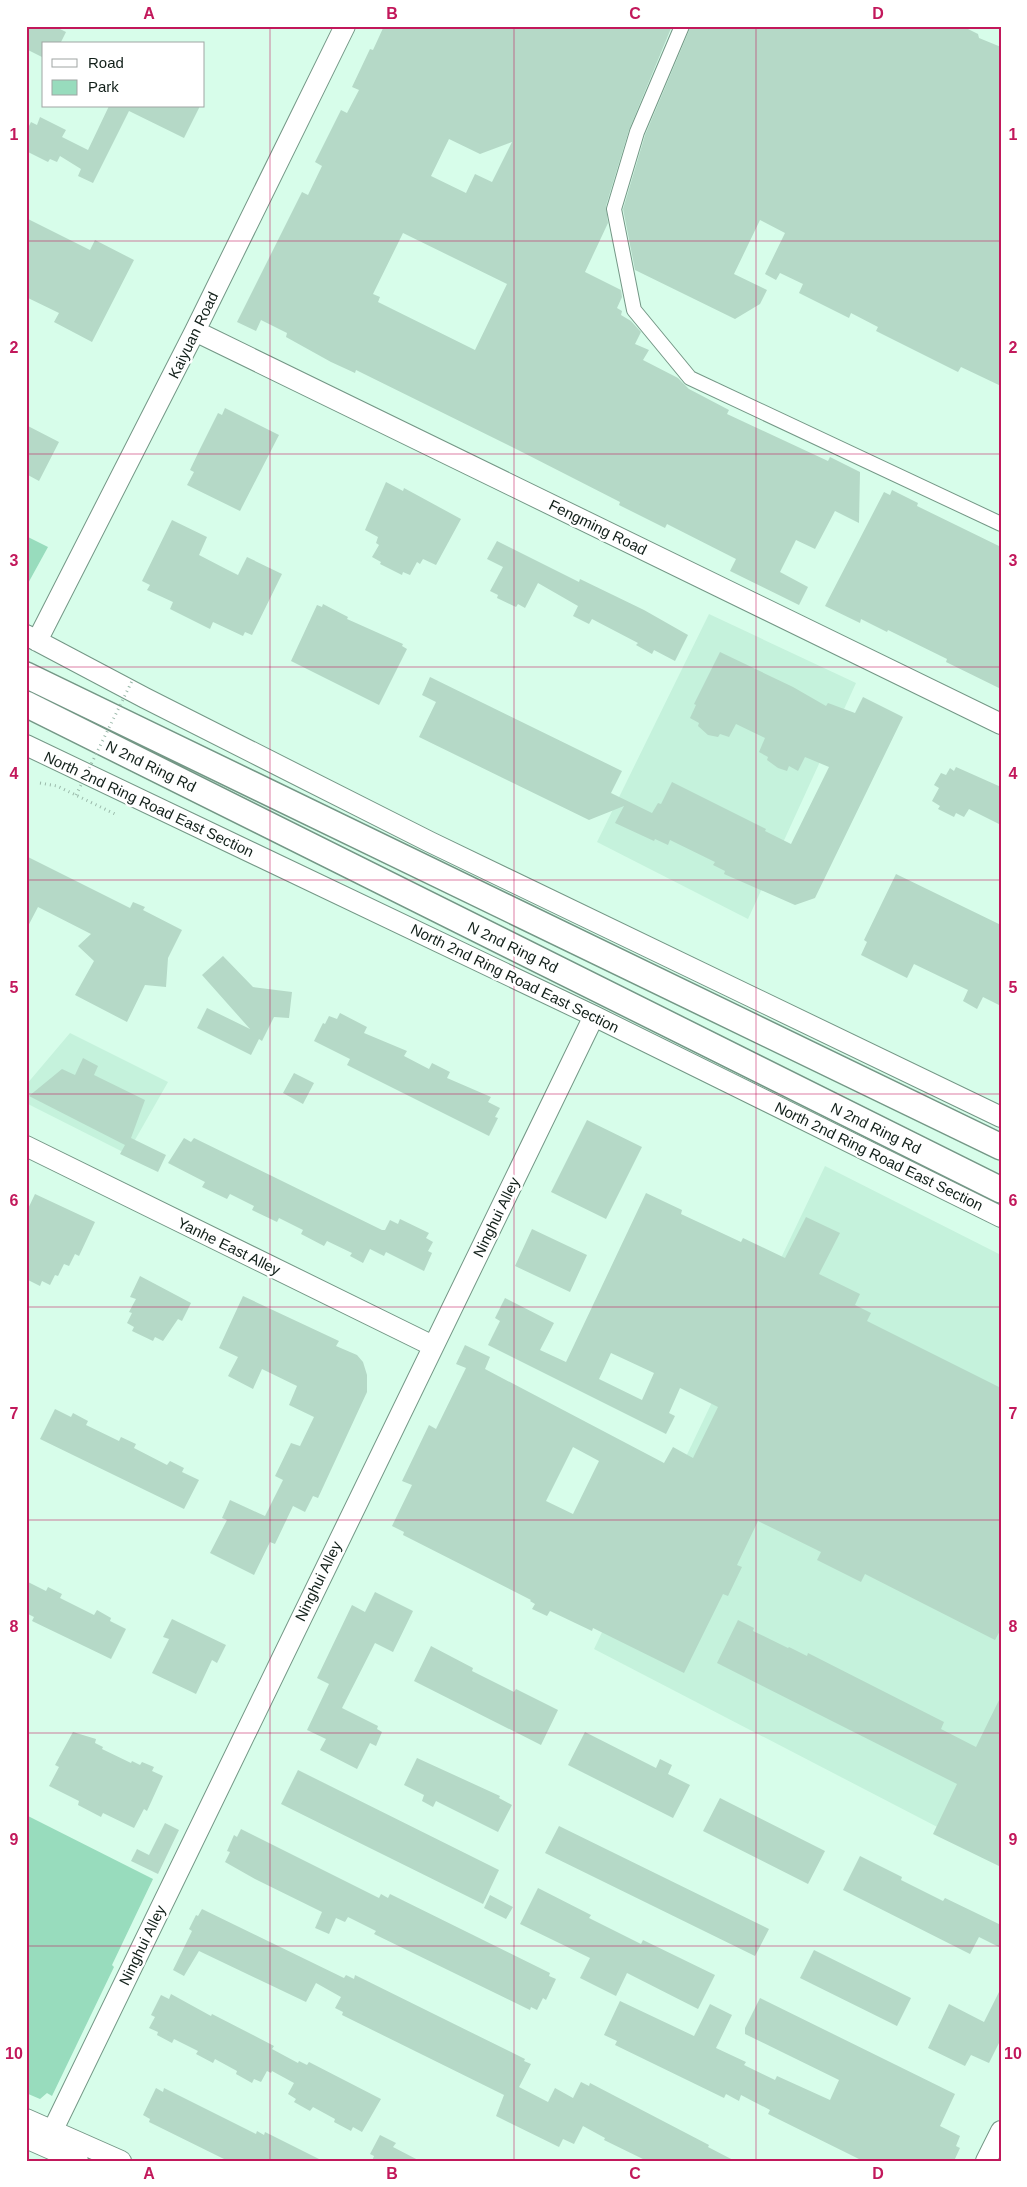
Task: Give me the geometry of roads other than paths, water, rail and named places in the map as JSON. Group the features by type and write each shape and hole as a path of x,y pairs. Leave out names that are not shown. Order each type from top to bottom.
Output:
{"highway":[{"name":"N 2nd Ring Rd","path":"26,675 1001,1147"},
{"name":"N 2nd Ring Rd","path":"30,706 1001,1190"}],"street":[{"name":"Kaiyuan Road","path":"32,638 195,331 345,26"},
{"path":"682,26 637,132 614,209 634,310 690,378 1001,524"},
{"name":"Fengming Road","path":"195,331 1001,724"},
{"path":"32,638 430,842 1001,1117"},
{"name":"North 2nd Ring Road East Section","path":"26,745 594,1016 1001,1217"},
{"name":"Ninghui Alley","path":"48,2139 594,1016"},
{"name":"Yanhe East Alley","path":"26,1146 432,1346"},
{"path":"26,2119 48,2139 78,2161"},
{"path":"986,2161 1001,2131"},
{"path":"26,2138 48,2139 121,2161"}]}
